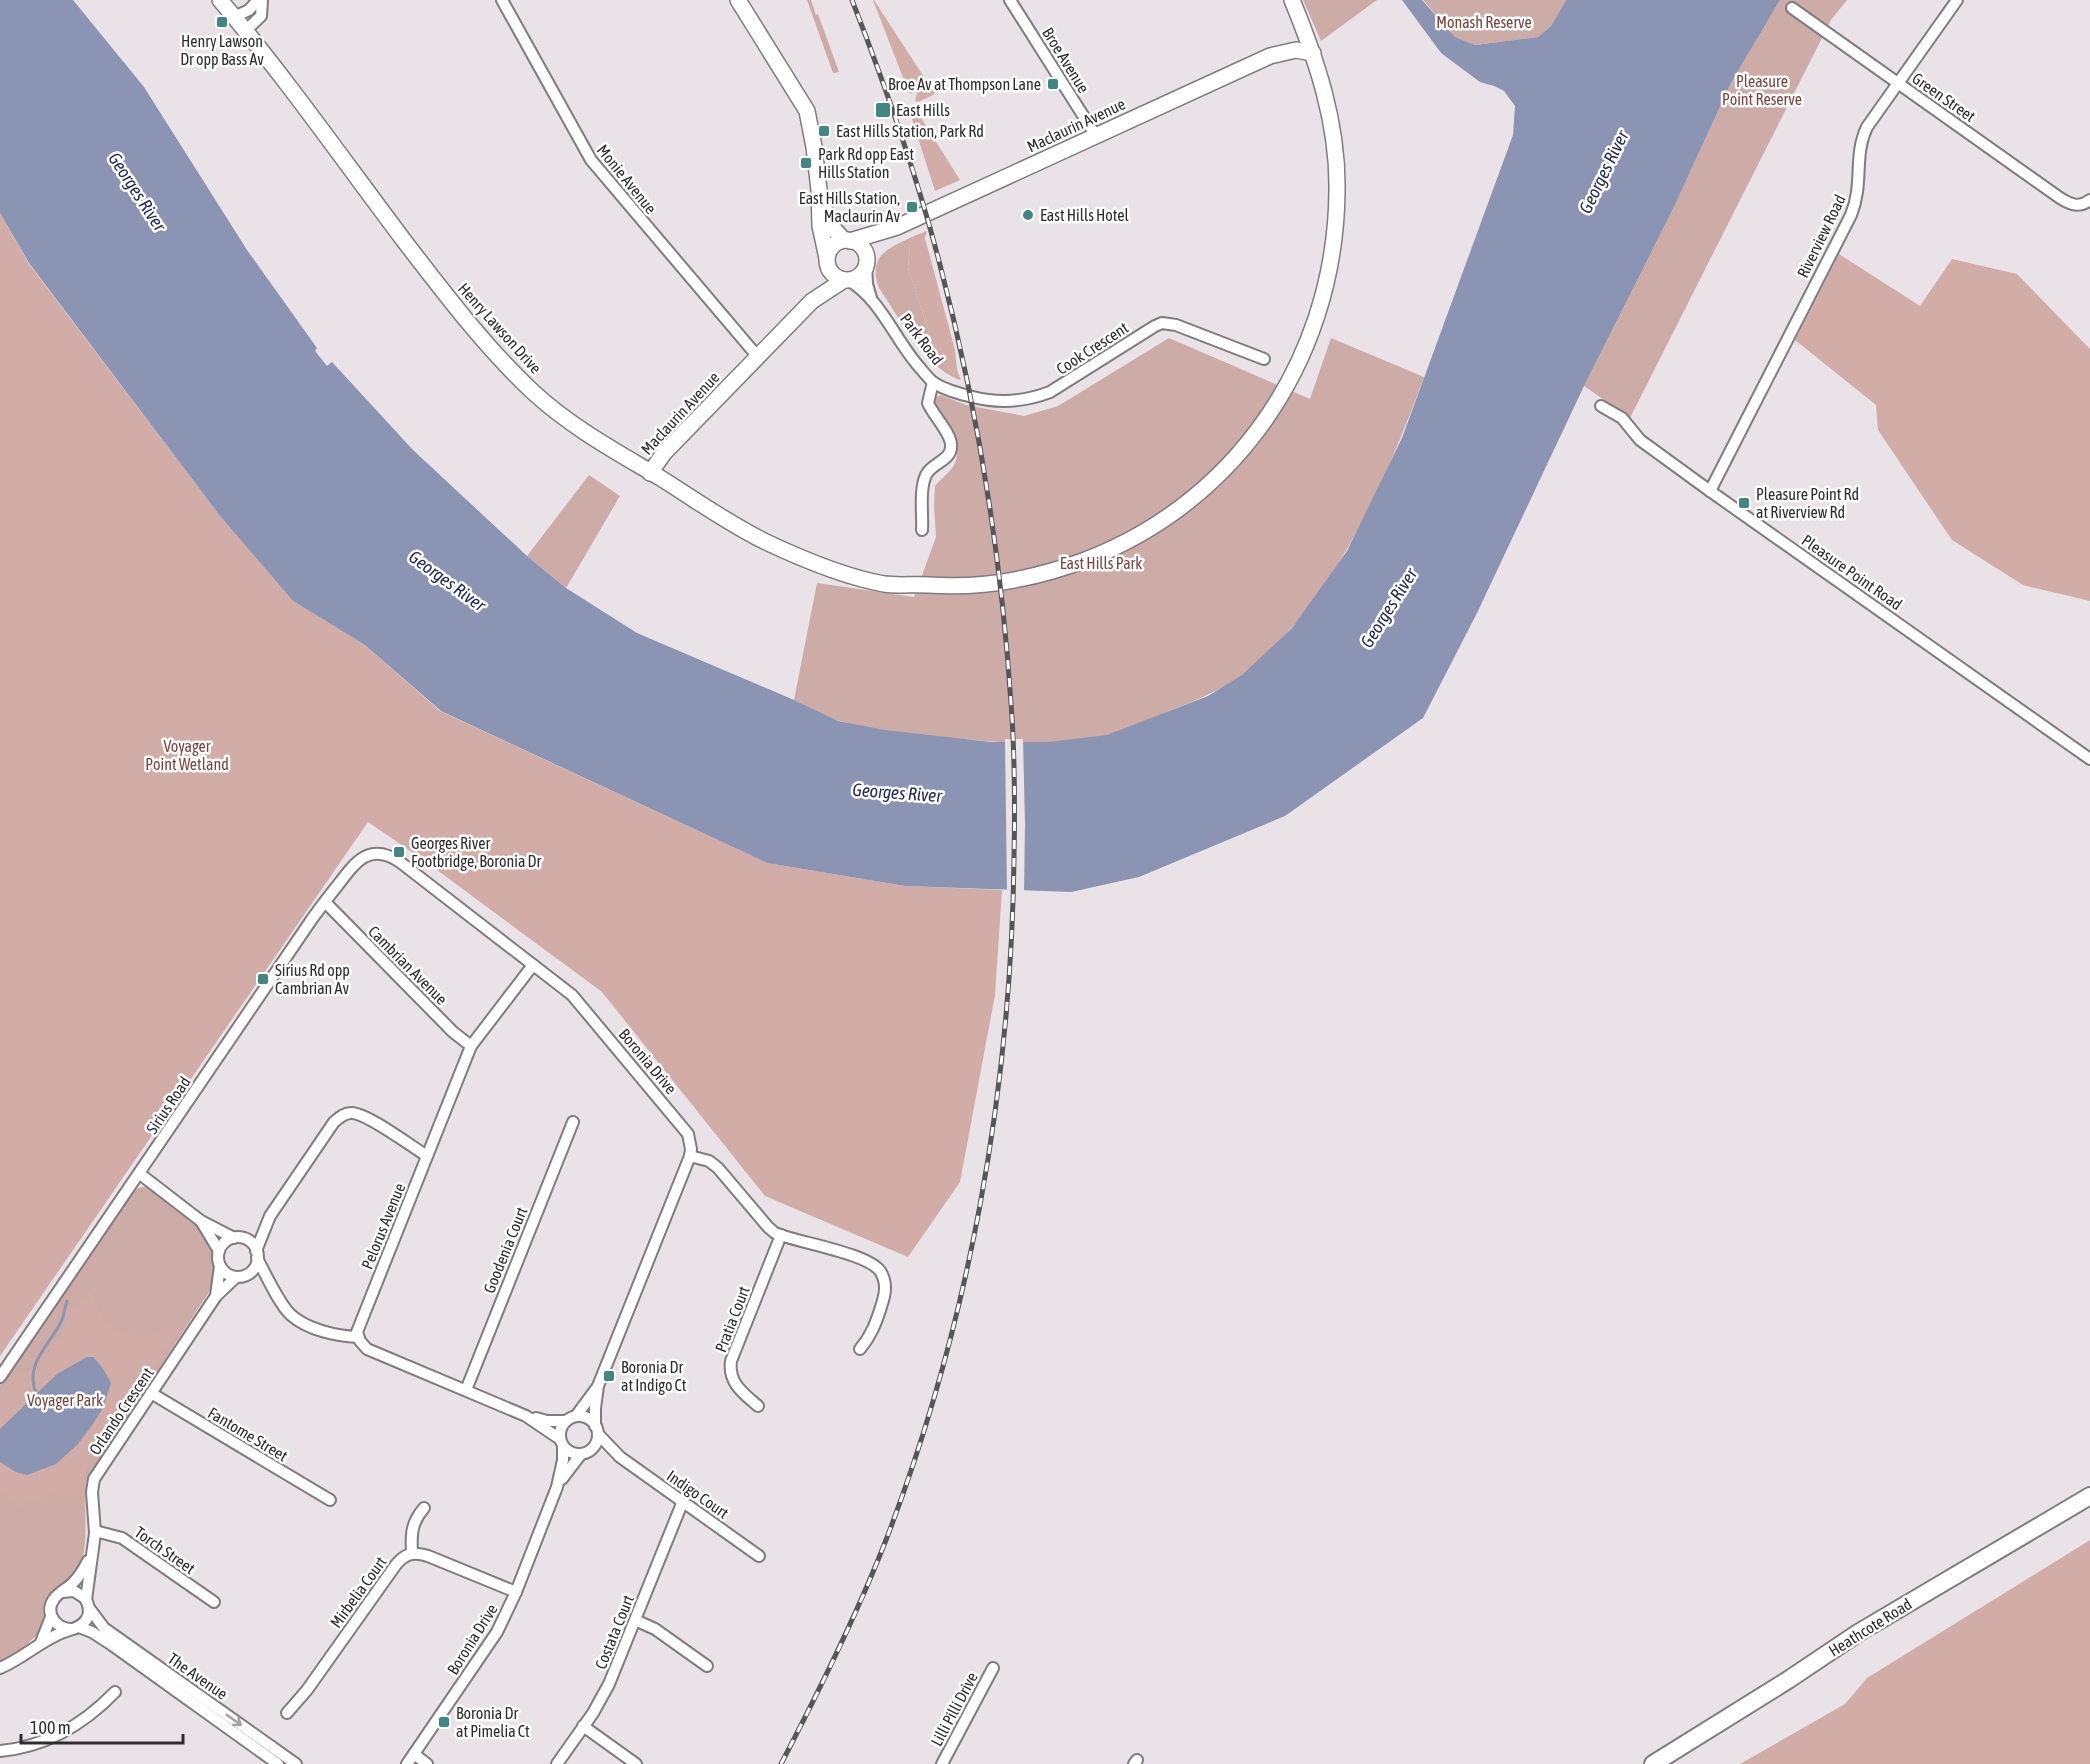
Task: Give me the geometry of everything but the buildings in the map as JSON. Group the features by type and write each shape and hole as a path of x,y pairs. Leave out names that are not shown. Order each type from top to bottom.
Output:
{"main road":[{"name":"Henry Lawson Drive","path":"220,0 464,318 500,359 531,390 562,416 630,463 650,472 764,541 860,579 888,584 943,587 995,584 1065,567 1102,553 1153,526 1190,501 1229,465 1260,429 1288,385 1311,334 1325,291 1333,252 1338,188 1335,150 1326,98 1313,53 1292,0"},
{"path":"738,0 807,111 819,190 820,226 827,262 833,275 846,280 859,276 866,262 860,245 847,241 830,225 819,190"},
{"name":"Maclaurin Avenue","path":"847,241 897,227 1270,56 1294,39 1303,26"},
{"name":"Maclaurin Avenue","path":"1270,56 1296,50 1313,53"},
{"name":"Maclaurin Avenue","path":"866,262 877,246 897,227"},
{"path":"827,262 832,246 847,241"},
{"name":"Maclaurin Avenue","path":"812,301 827,262"},
{"name":"Maclaurin Avenue","path":"650,472 664,453 812,301 846,280"},
{"name":"Heathcote Road","path":"1653,1764 1788,1680 1858,1633 2090,1496"}],"street":[{"path":"234,17 253,7 260,0"},
{"path":"245,31 261,16 260,0"},
{"name":"Monie Avenue","path":"502,0 591,160 758,357"},
{"name":"Broe Avenue","path":"1010,0 1096,136"},
{"name":"Riverview Road","path":"1710,490 1851,214 1859,184 1859,150 1863,135 1957,0"},
{"name":"Green Street","path":"1792,8 2060,198 2068,203 2085,203"},
{"name":"Park Road","path":"866,262 867,284 871,298 916,364 933,382 928,403 950,440 951,448 947,458 933,467 926,475 922,530"},
{"name":"Park Road","path":"846,280 871,298"},
{"name":"Cook Crescent","path":"933,382 961,394 998,402 1037,398 1059,388 1162,323 1176,325 1264,358"},
{"name":"Pleasure Point Road","path":"1601,406 1622,418 1640,440 2090,759"},
{"name":"Boronia Drive","path":"367,855 381,853 394,858 576,1000 684,1127 690,1141 690,1156"},
{"name":"Sirius Road","path":"0,1377 325,902 354,864 367,855"},
{"name":"Cambrian Avenue","path":"325,902 453,1032 471,1046"},
{"name":"Pelorus Avenue","path":"358,1337 362,1318 471,1046 533,965"},
{"path":"271,1285 248,1274 236,1276 227,1274 220,1266 219,1251 223,1244 254,1231 270,1216 334,1122 345,1114 366,1116 427,1156"},
{"name":"Goodenia Court","path":"466,1390 573,1122"},
{"path":"562,1442 560,1430 598,1386 690,1156 714,1164 768,1227 781,1235 864,1260 880,1270 885,1284 884,1299 874,1328 860,1348"},
{"path":"140,1174 201,1221 252,1244 271,1285 286,1310 296,1318 338,1336 358,1337 367,1349 526,1416 547,1421 589,1419 596,1430"},
{"path":"248,1274 254,1267 270,1216"},
{"path":"201,1221 219,1251"},
{"name":"Pratia Court","path":"759,1406 733,1382 730,1375 730,1361 781,1235"},
{"name":"Orlando Crescent","path":"216,1296 220,1266"},
{"name":"Orlando Crescent","path":"88,1604 95,1532 92,1492 94,1479 216,1296 236,1276"},
{"path":"526,1416 562,1442 573,1453 586,1452 596,1444 598,1386"},
{"name":"Fantome Street","path":"151,1393 330,1500"},
{"name":"Indigo Court","path":"596,1430 620,1457 759,1556"},
{"name":"Boronia Drive","path":"407,1764 492,1641 516,1592 557,1487 563,1460 562,1442"},
{"name":"Boronia Drive","path":"557,1487 586,1452"},
{"name":"Indigo Court","path":"586,1452 603,1452 620,1457"},
{"name":"Costata Court","path":"557,1764 609,1684 682,1502"},
{"path":"424,1508 411,1529 412,1553 428,1556 516,1592"},
{"name":"Torch Street","path":"95,1532 122,1538 214,1602"},
{"name":"Mirbelia Court","path":"287,1713 307,1690 395,1566 412,1553"},
{"name":"Orlando Crescent","path":"62,1592 79,1576 92,1555"},
{"path":"0,1668 23,1656 41,1642 75,1628 87,1618 88,1604 76,1592 62,1592 52,1602 51,1617 41,1642"},
{"name":"The Avenue","path":"88,1604 94,1617 104,1628 296,1764"},
{"path":"51,1617 59,1626 75,1628"},
{"path":"635,1620 655,1629 707,1666"},
{"name":"The Avenue","path":"75,1628 98,1636 278,1764"},
{"name":"Lilli Pilli Drive","path":"942,1764 993,1668"},
{"path":"0,1751 33,1744 67,1730 98,1710 115,1692"},
{"path":"583,1726 636,1764"},
{"path":"414,1755 427,1764"}],"green space":[{"path":"807,0 811,0 816,15 818,14 839,72 833,73"},
{"path":"873,0 935,94 918,102 915,101 917,93 913,91 912,94 909,93"},
{"path":"1303,0 1377,0 1321,41"},
{"name":"Monash Reserve","path":"1423,0 1566,0 1551,26 1538,37 1475,45 1455,37"},
{"name":"Pleasure Point Reserve","path":"1780,0 1847,0 1831,20 1630,418 1584,386 1673,209 1731,83"},
{"path":"918,113 960,180 935,191 911,116"},
{"name":"Voyager Point Wetland","path":"0,213 29,264 220,516 293,601 365,645 440,711 767,863 905,886 1002,890 995,995 960,1182 908,1257 765,1196 602,992 429,864 368,822 0,1356"},
{"path":"927,231 925,238 961,380 957,379 940,358 932,342 908,268 910,245 914,236"},
{"path":"914,236 910,245 908,268 932,342 940,358 957,379 944,372 922,351 879,288 876,277 878,260 889,249"},
{"path":"1839,254 1920,306 1952,259 2017,274 2090,349 2090,601 2023,585 1952,540 1878,430 1876,405 1795,340"},
{"name":"East Hills Park","path":"1169,338 1310,399 1331,338 1424,377 1392,458 1352,539 1329,578 1303,614 1274,647 1242,675 1207,695 1121,732 1073,741 1007,742 890,731 834,719 794,700 817,583 914,597 936,537 935,486 953,467 957,457 952,433 934,404 936,397 941,395 966,405 1024,416 1058,406"},
{"path":"589,475 620,496 566,588 527,556"},
{"name":"Voyager Park","path":"148,1186 179,1209 206,1238 215,1262 211,1289 87,1479 86,1532 81,1564 43,1629 19,1652 0,1661 0,1385 129,1196 138,1188"},
{"path":"93,1289 95,1300 104,1318 119,1330 139,1335 182,1327 86,1468 79,1497 60,1493 19,1506 0,1492 0,1462 16,1472 87,1357 57,1374 0,1429 0,1393 13,1375 35,1369 65,1330 71,1311"},
{"path":"2090,1540 2090,1764 1740,1764 1845,1704 1867,1678"}],"water":[{"name":"Georges River","path":"0,0 73,0 144,87 247,250 317,348 315,351 327,366 332,362 413,450 527,556 566,588 637,633 838,721 885,730 991,742 1048,742 1107,735 1208,696 1242,675 1292,628 1347,551 1402,438 1513,135 1515,106 1504,91 1480,82 1441,53 1402,0 1422,0 1455,37 1475,45 1538,37 1551,26 1566,0 1780,0 1731,83 1673,209 1584,386 1477,613 1423,718 1285,816 1139,877 1071,892 905,886 767,863 441,711 365,645 293,601 220,516 29,263 0,213"},
{"path":"87,1357 93,1357 96,1360 111,1383 103,1408 77,1445 56,1464 27,1475 16,1472 0,1462 0,1429 57,1374"}],"pier":[{"path":"1005,739 1023,739 1024,894 1007,893"}],"waterway":[{"path":"36,1393 33,1383 36,1364 62,1320 67,1301"}],"railway":[{"path":"781,1764 836,1654 886,1540 941,1375 980,1205 994,1119 1011,946 1015,820 1012,723 1007,647 986,480 953,315 930,228 899,129 852,0"}],"place":[{"name":"Henry Lawson Dr opp Bass Av","path":"222,22"},
{"name":"Broe Av at Thompson Lane","path":"1053,84"},
{"name":"East Hills","path":"883,110"},
{"name":"East Hills Station, Park Rd","path":"824,131"},
{"name":"Park Rd opp East Hills Station","path":"806,163"},
{"name":"East Hills Station, Maclaurin Av","path":"912,207"},
{"name":"East Hills Hotel","path":"1028,215"},
{"name":"Pleasure Point Rd at Riverview Rd","path":"1744,503"},
{"name":"Georges River Footbridge, Boronia Dr","path":"399,852"},
{"name":"Sirius Rd opp Cambrian Av","path":"263,979"},
{"name":"Boronia Dr at Indigo Ct","path":"609,1376"},
{"name":"Boronia Dr at Pimelia Ct","path":"444,1722"}]}
